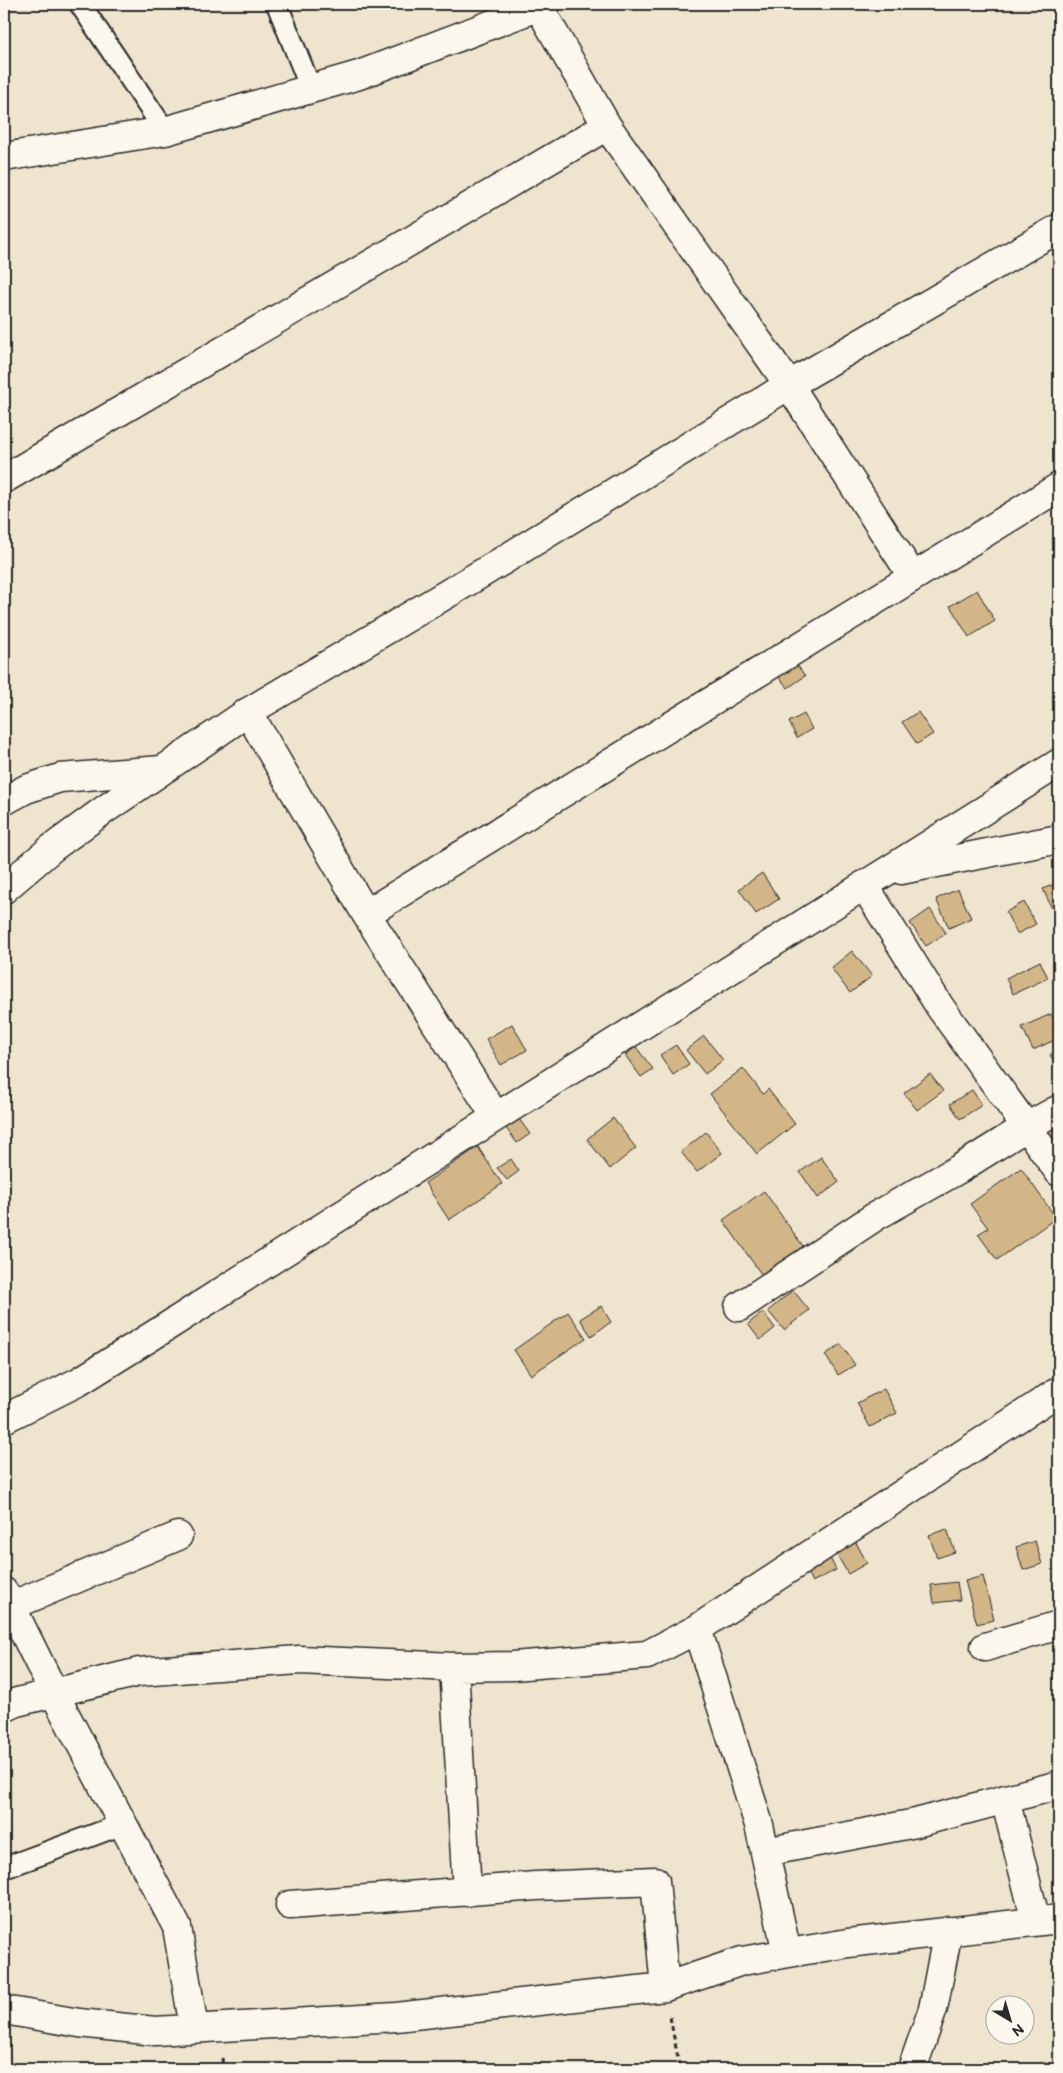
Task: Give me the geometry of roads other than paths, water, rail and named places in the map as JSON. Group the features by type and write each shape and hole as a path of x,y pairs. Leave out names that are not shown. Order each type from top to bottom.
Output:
{"street":[{"path":"4,157 165,131 359,75 542,5 607,126 789,385 913,577"},
{"path":"4,480 607,126"},
{"path":"4,889 52,848 248,712 475,577 789,385 1059,228"},
{"path":"366,914 1059,488"},
{"path":"248,712 366,914 496,1117"},
{"path":"4,1420 80,1380 128,1351 496,1117 1059,764"},
{"path":"4,801 26,789 60,778 162,770"},
{"path":"874,879 1059,838"},
{"path":"874,879 940,1007 1059,1172"},
{"path":"739,1307 876,1216 960,1169 1059,1108"},
{"path":"4,1708 54,1692 139,1672 299,1660 454,1667 514,1666 647,1655 697,1629 1059,1391"},
{"path":"178,1536 7,1599 177,1927 194,2028"},
{"path":"985,1647 1059,1625"},
{"path":"697,1629 759,1825 787,1953"},
{"path":"454,1667 467,1892"},
{"path":"765,1852 916,1823 1059,1785"},
{"path":"4,2010 79,2023 155,2031 396,2016 665,1987 742,1961 787,1953 848,1943 1048,1920 1006,1799"},
{"path":"290,1905 536,1886 655,1882 665,1987"},
{"path":"912,2069 933,2009 948,1931"}],"lane":[{"path":"80,4 165,131"},
{"path":"277,4 311,89"},
{"path":"4,1868 123,1824"}]}
